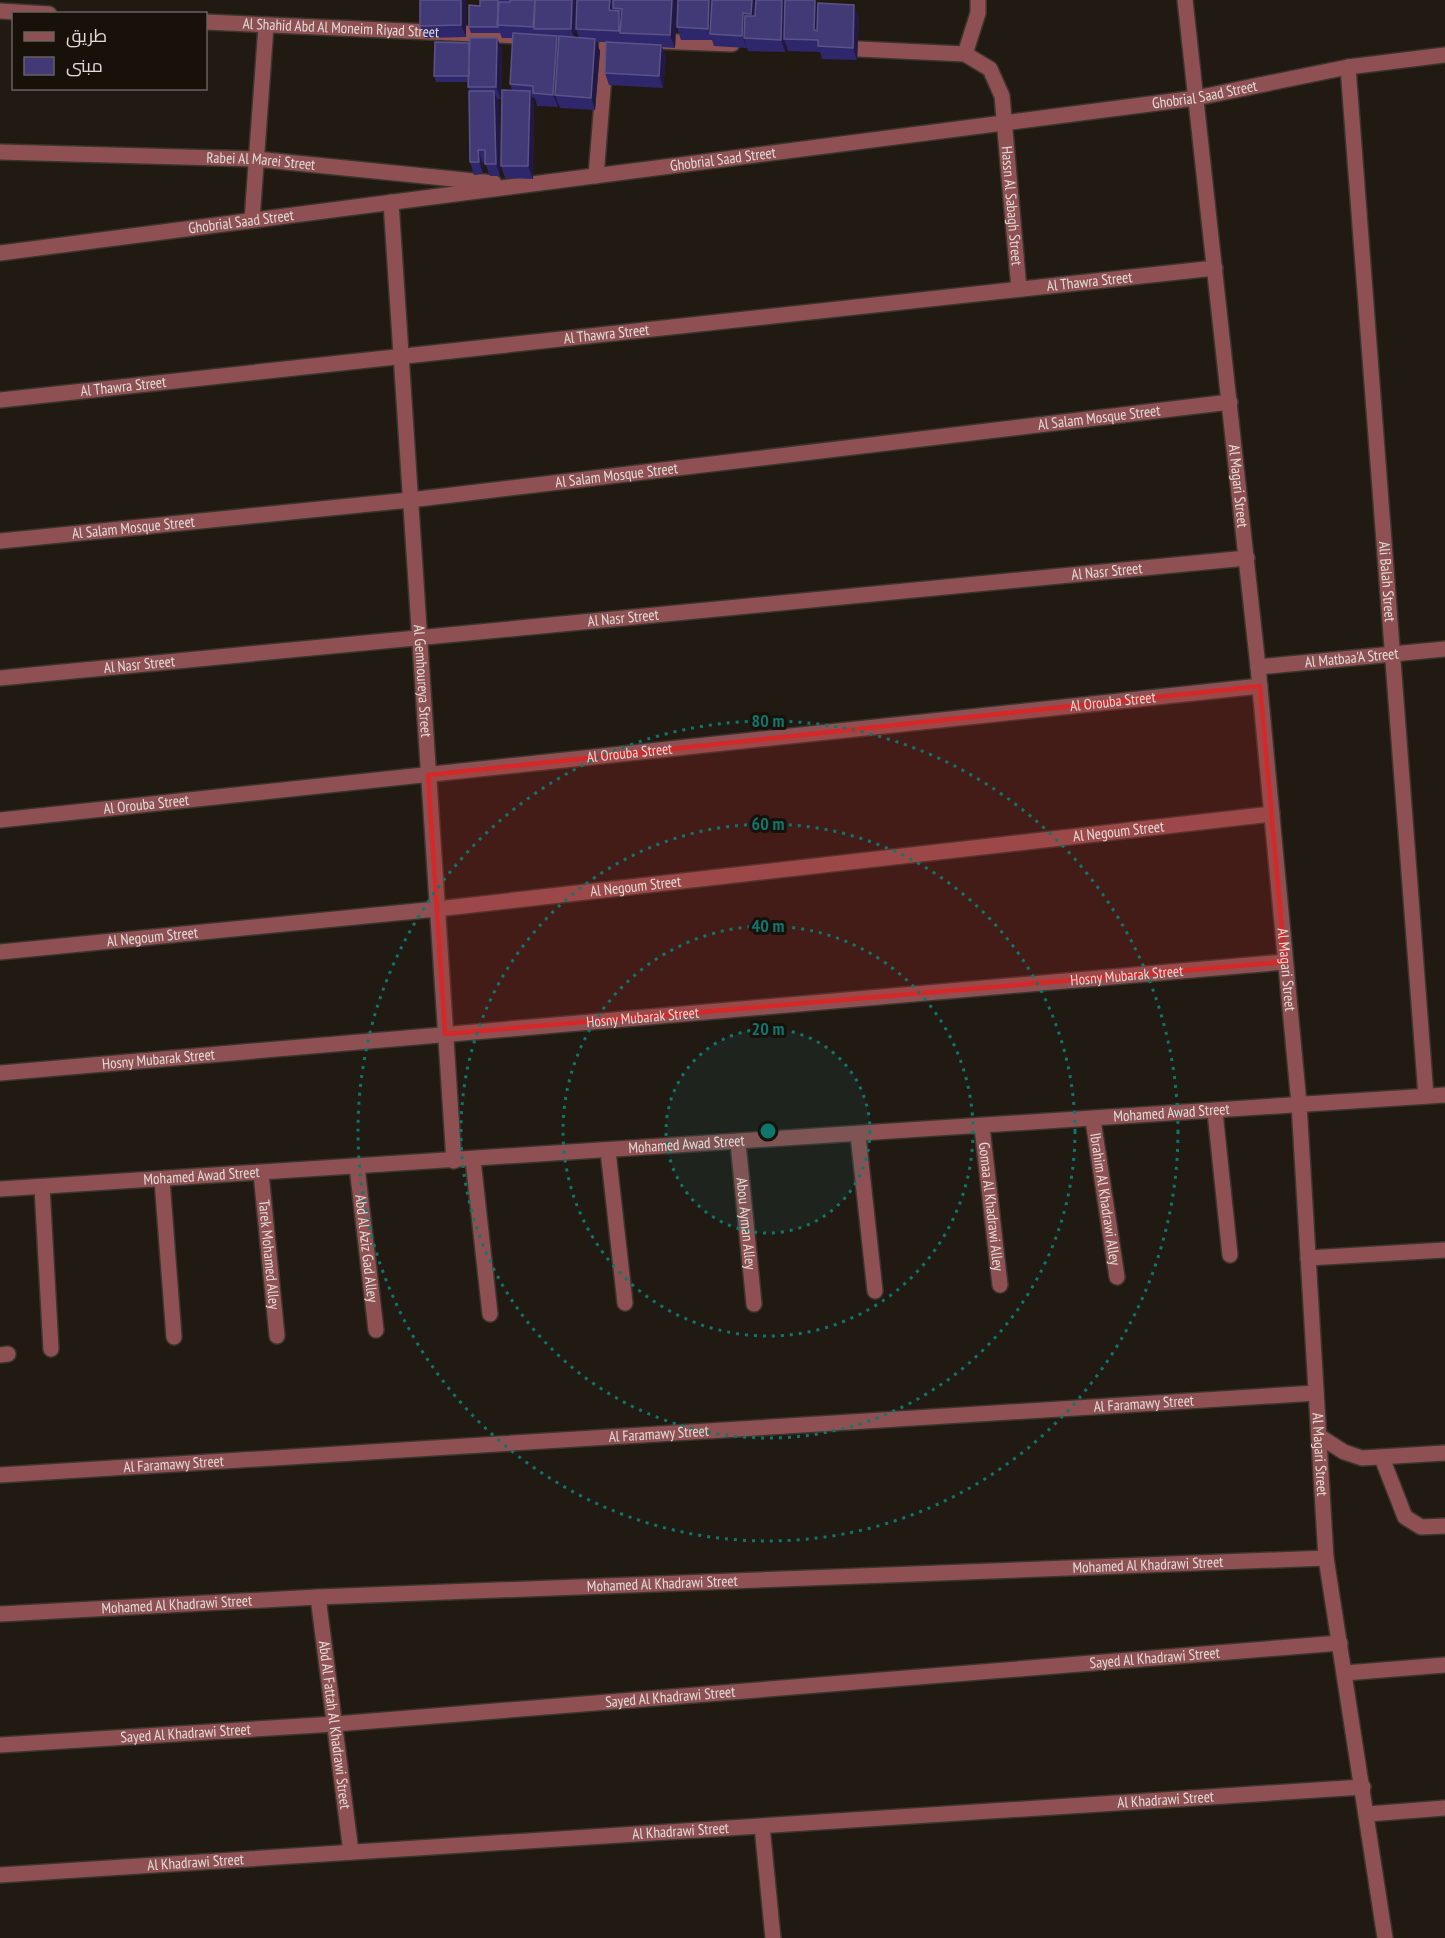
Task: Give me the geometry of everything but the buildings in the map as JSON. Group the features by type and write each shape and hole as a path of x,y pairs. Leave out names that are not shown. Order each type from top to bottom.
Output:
{"street":[{"path":"966,54 978,13 978,0"},
{"name":"Al Magari Street","path":"1185,0 1247,558 1299,1104 1326,1558 1368,1814 1385,1938"},
{"path":"0,11 16,12"},
{"name":"Al Shahid Abd Al Moneim Riyad Street","path":"207,22 536,36"},
{"path":"252,220 266,26"},
{"path":"596,176 607,39"},
{"path":"643,41 750,45"},
{"path":"822,48 966,54 990,69 998,82 1005,123"},
{"name":"Ghobrial Saad Street","path":"0,253 1196,98 1348,67 1445,55"},
{"name":"Ali Balah Street","path":"1348,67 1426,1096"},
{"name":"Hassn Al Sabagh Street","path":"1005,123 1019,289"},
{"name":"Rabei Al Marei Street","path":"0,152 256,159 520,186"},
{"name":"Al Gemhoureya Street","path":"391,202 454,1161"},
{"name":"Al Thawra Street","path":"0,400 1215,268"},
{"name":"Al Salam Mosque Street","path":"0,541 410,500 1230,402"},
{"name":"Al Nasr Street","path":"0,678 1247,558"},
{"name":"Al Matbaa'A Street","path":"1258,667 1445,649"},
{"name":"Al Orouba Street","path":"0,820 1260,686"},
{"name":"Al Negoum Street","path":"0,952 437,909 1272,814"},
{"name":"Hosny Mubarak Street","path":"0,1073 1286,962"},
{"name":"Mohamed Awad Street","path":"0,1189 1093,1120 1445,1095"},
{"path":"1215,1112 1230,1255"},
{"name":"Ibrahim Al Khadrawi Alley","path":"1093,1120 1117,1278"},
{"name":"Gomaa Al Khadrawi Alley","path":"982,1127 1000,1285"},
{"path":"858,1135 876,1291"},
{"name":"Abou Ayman Alley","path":"738,1143 754,1304"},
{"path":"608,1151 625,1303"},
{"path":"473,1160 490,1314"},
{"name":"Abd Al Aziz Gad Alley","path":"357,1167 376,1330"},
{"name":"Tarek Mohamed Alley","path":"261,1173 277,1336"},
{"path":"162,1180 174,1337"},
{"path":"42,1187 51,1349"},
{"path":"1308,1258 1445,1250"},
{"name":"Al Faramawy Street","path":"0,1475 1316,1393"},
{"path":"1319,1436 1353,1456 1382,1458 1445,1453"},
{"path":"1382,1458 1405,1517 1421,1527 1445,1527"},
{"name":"Mohamed Al Khadrawi Street","path":"0,1614 318,1597 1326,1558"},
{"name":"Abd Al Fattah Al Khadrawi Street","path":"318,1597 351,1852"},
{"name":"Sayed Al Khadrawi Street","path":"0,1745 335,1724 1340,1643"},
{"path":"1345,1673 1445,1665"},
{"name":"Al Khadrawi Street","path":"0,1875 1363,1787"},
{"path":"1368,1814 1445,1808"},
{"path":"762,1826 773,1938"}],"highlighted area":[{"path":"1260,686 1285,962 445,1034 428,775"}]}
